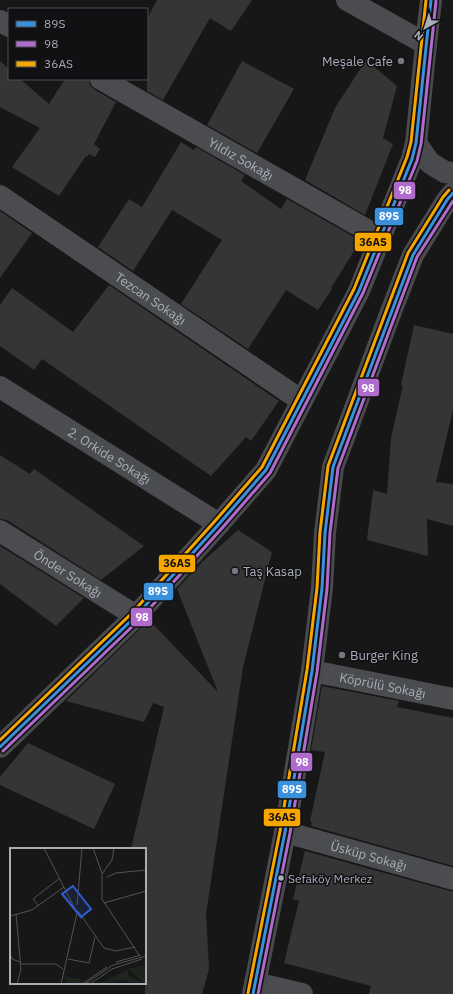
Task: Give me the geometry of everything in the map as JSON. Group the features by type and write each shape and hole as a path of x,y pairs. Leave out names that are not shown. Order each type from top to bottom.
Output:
{"main road":[{"path":"0,746 136,616 266,470 359,291 412,159 416,143 431,0"},
{"path":"416,143 430,163 445,172 453,173"},
{"path":"254,988 285,832 312,671 322,588 325,533 333,467 413,256 451,199"}],"street":[{"path":"347,0 426,44"},
{"name":"Yıldız Sokağı","path":"103,80 381,238"},
{"name":"Tezcan Sokağı","path":"0,196 302,401"},
{"name":"2. Orkide Sokağı","path":"0,387 219,524"},
{"name":"Önder Sokağı","path":"0,531 136,616"},
{"name":"Köprülü Sokağı","path":"312,671 453,699"},
{"name":"Üsküp Sokağı","path":"285,832 453,879"},
{"path":"254,988 302,994"}],"building":[{"path":"157,0 252,0 231,31 210,18 163,100 147,91 148,17"},
{"path":"366,60 397,86 383,138 393,144 365,215 305,180 335,108"},
{"path":"0,61 8,68 8,80 21,80 49,104 64,80 89,80 90,85 95,90 116,102 94,144 100,149 95,157 89,154 87,157 86,156 59,196 12,167 40,128 0,107"},
{"path":"242,61 294,89 257,153 207,125"},
{"path":"181,142 194,150 196,147 245,175 241,181 281,209 287,199 356,238 355,240 359,243 318,310 286,290 248,349 181,304 222,240 172,210 133,271 98,247 129,199 142,207"},
{"path":"0,211 32,233 0,278"},
{"path":"109,285 279,401 251,441 246,437 211,476 42,359 34,370 0,346 0,305 12,288 73,332"},
{"path":"414,325 453,334 453,410 436,482 453,484 453,526 427,519 428,556 367,540 373,490 387,494 391,438"},
{"path":"0,455 30,474 34,469 144,546 101,580 7,520 0,519"},
{"path":"238,530 272,552 243,667 206,914 209,969 202,994 145,994 146,848 131,848 164,707 153,703 144,722 66,701 149,620 218,692 177,589 202,562"},
{"path":"0,546 84,598 56,626 0,584"},
{"path":"322,686 399,701 397,707 453,718 453,866 311,826 312,822 310,821 325,752 311,750"},
{"path":"28,743 115,784 94,829 0,785 0,777"},
{"path":"305,851 453,891 453,994 369,994 371,986 284,963 299,901 293,899"}],"transit line":[{"name":"36AS","path":"0,740 132,613 262,467 354,289 407,157 411,142 426,0"},
{"name":"89S","path":"0,747 136,616 266,470 359,291 412,159 416,143 431,0"},
{"name":"98","path":"3,751 140,619 270,473 363,293 417,161 421,144 436,1"},
{"name":"36AS","path":"248,993 280,831 307,670 317,588 320,532 328,466 408,253 443,197 449,190"},
{"name":"89S","path":"253,994 285,832 312,671 322,588 325,533 333,467 413,255 447,200 453,193"},
{"name":"98","path":"258,994 290,833 317,672 327,589 330,533 338,468 417,257 453,201"}],"place":[{"name":"Meşale Cafe","path":"401,61"},
{"name":"Taş Kasap","path":"235,571"},
{"name":"Burger King","path":"342,655"},
{"name":"Sefaköy Merkez","path":"281,878"}]}
